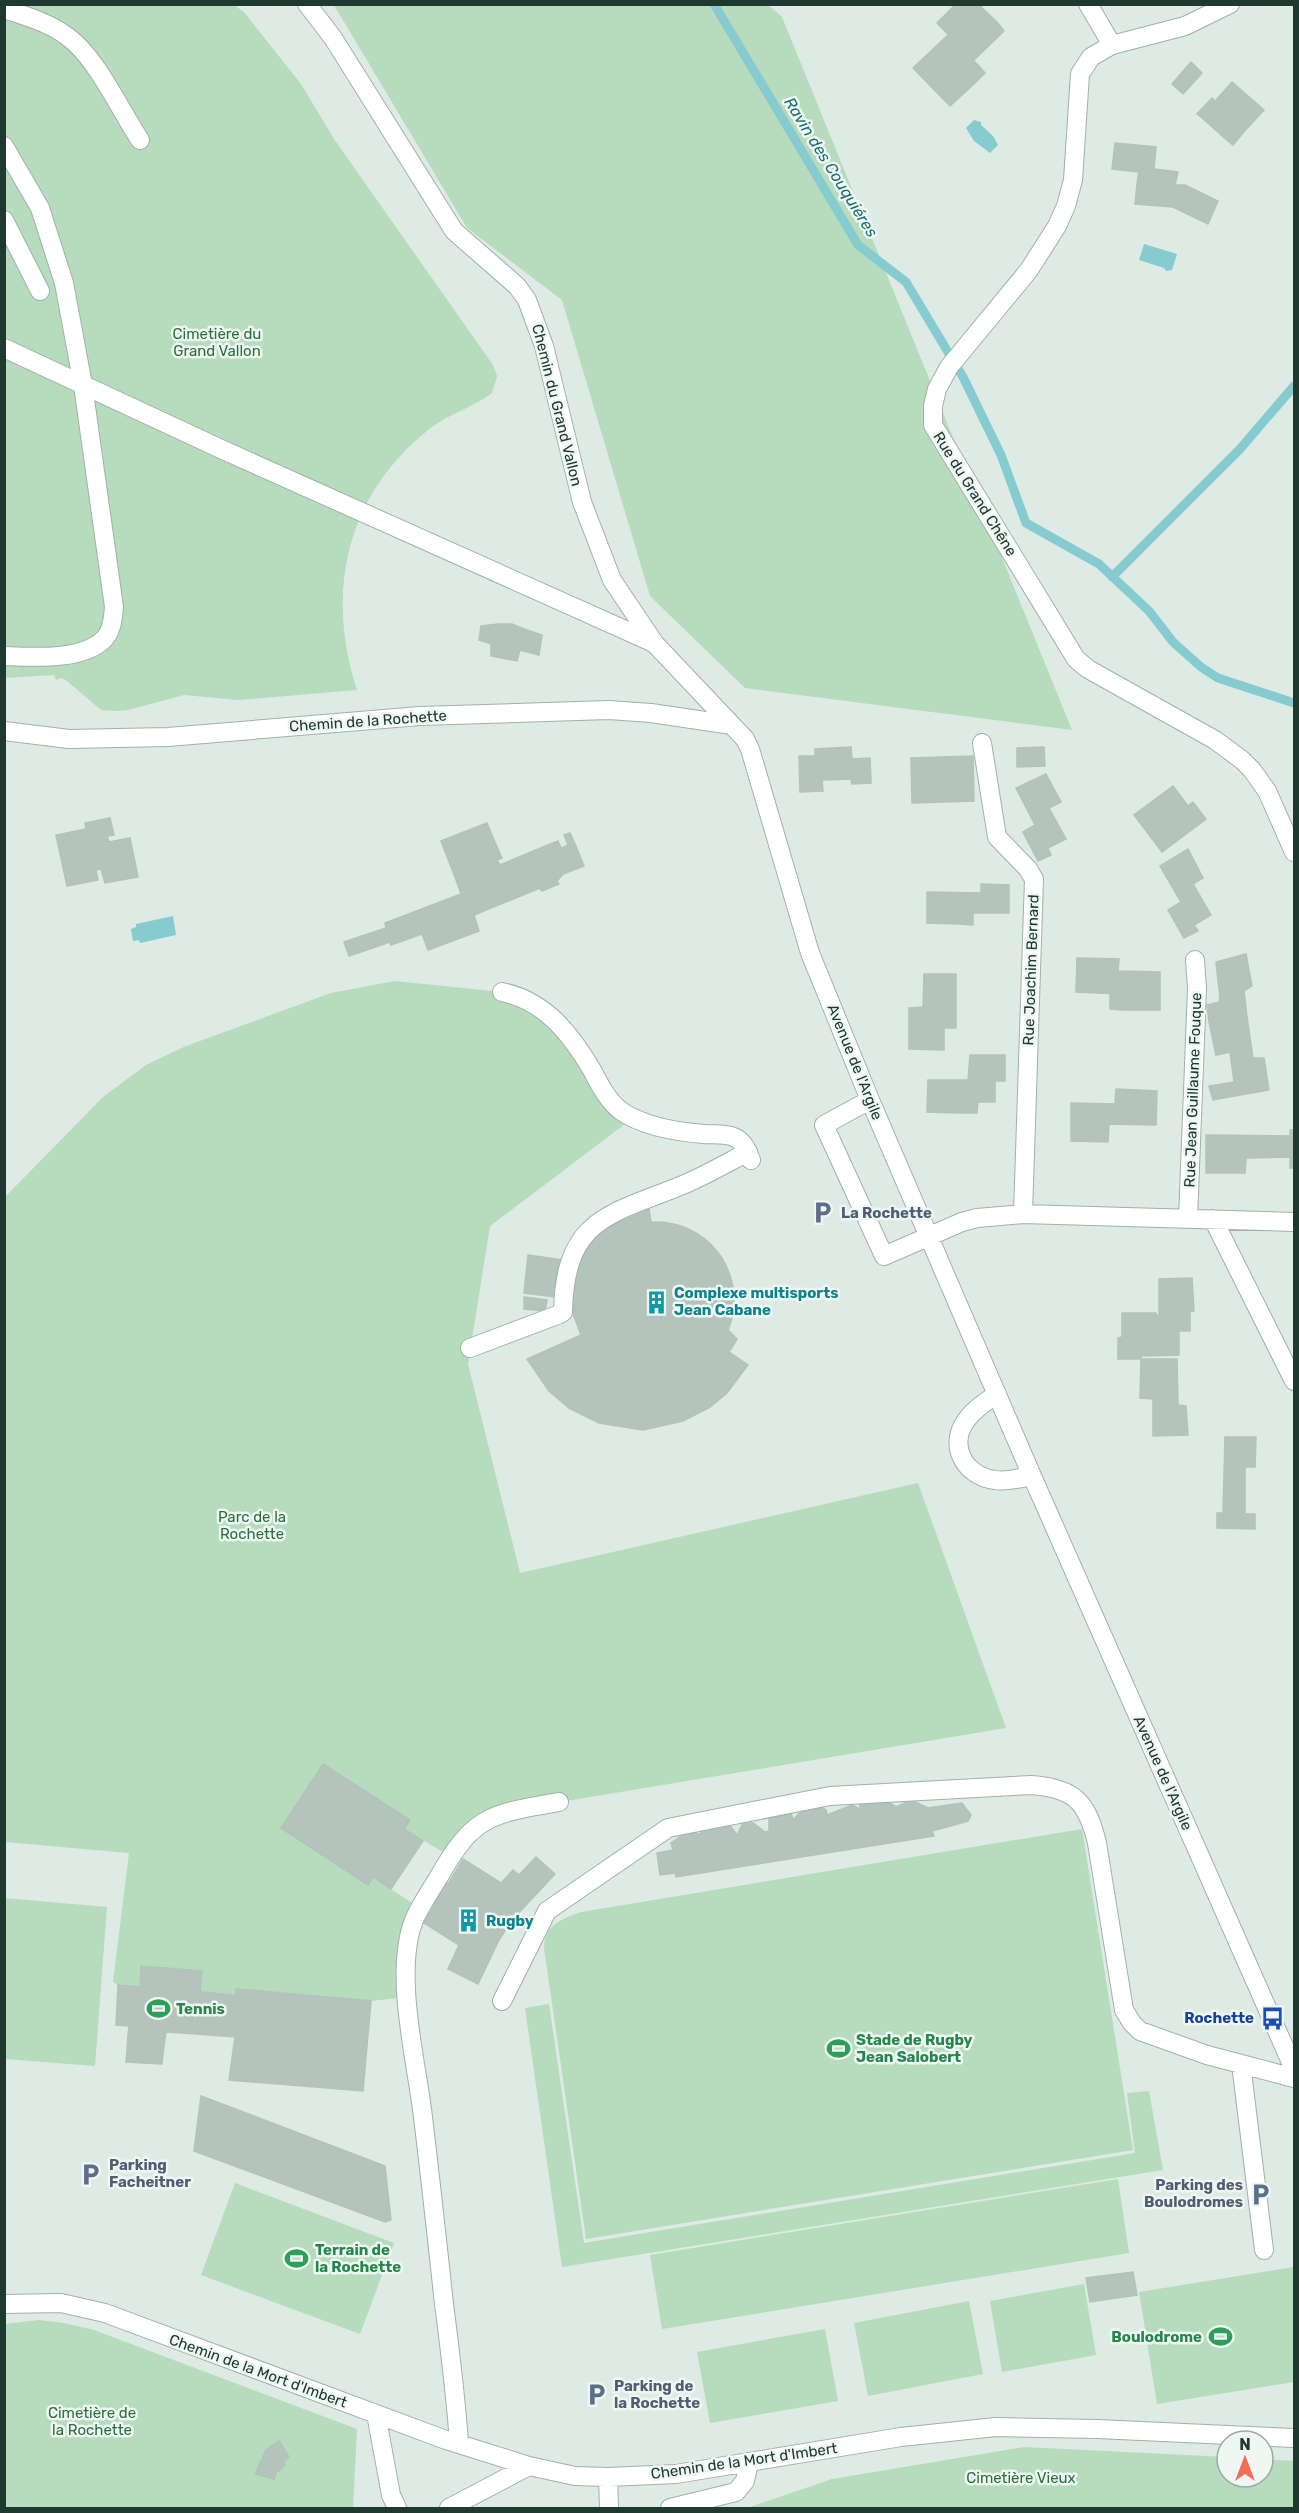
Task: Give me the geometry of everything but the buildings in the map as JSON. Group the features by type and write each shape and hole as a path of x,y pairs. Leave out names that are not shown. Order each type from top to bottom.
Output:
{"street":[{"name":"Chemin du Grand Vallon","path":"306,4 333,38 454,231 517,286 527,300 544,346 590,527 612,580 655,644 732,725"},
{"path":"1088,4 1112,45 1185,26 1230,4"},
{"path":"4,9 52,27 76,43 140,140"},
{"name":"Rue du Grand Chêne","path":"1112,45 1091,57 1080,74 1073,180 1066,206 1057,226 1029,270 949,367 937,389 932,421 940,441 1076,659 1088,669 1215,740 1242,760 1267,791 1294,852"},
{"path":"4,146 40,208 55,249 66,293 83,385 114,607 113,621 106,637 90,649 41,657 4,656"},
{"path":"4,220 40,291"},
{"path":"4,348 221,449 655,644"},
{"name":"Chemin de la Rochette","path":"4,731 69,740 168,737 420,716 609,710 651,713 732,725"},
{"name":"Avenue de l'Argile","path":"732,725 745,740 754,757 810,953 870,1100 1032,1476 1294,2069"},
{"name":"Rue Joachim Bernard","path":"982,743 998,837 1028,869 1034,879 1023,1214"},
{"name":"Rue Jean Guillaume Fouque","path":"1188,1219 1197,988 1195,960"},
{"path":"470,1348 563,1312 568,1267 577,1245 593,1226 604,1218 626,1206 750,1156 740,1141 732,1136 696,1133 659,1126 622,1112 610,1100 582,1053 556,1021 533,1003 501,992"},
{"path":"870,1100 824,1125 884,1256 977,1218 1023,1214 1294,1222"},
{"path":"1213,1220 1294,1381"},
{"path":"997,1394 976,1410 962,1426 957,1444 959,1455 971,1470 987,1478 1005,1480 1032,1476"},
{"path":"502,2001 547,1911 669,1828 830,1796 1031,1785 1049,1786 1076,1797 1091,1820 1097,1842 1124,2010 1131,2023 1144,2033 1207,2055 1294,2078"},
{"path":"459,2444 422,2108 408,2013 406,1974 409,1946 414,1920 450,1856 465,1836 487,1819 495,1816 512,1810 559,1802"},
{"path":"1241,2064 1264,2250"},
{"name":"Chemin de la Mort d'Imbert","path":"4,2304 61,2303 105,2313 459,2444 529,2466 575,2476 676,2474 901,2437 996,2427 1074,2428 1294,2438"},
{"path":"376,2414 391,2495 397,2508"},
{"path":"670,2508 736,2492 745,2481 749,2462"},
{"path":"449,2508 529,2466"},
{"path":"608,2477 609,2508"}],"green space":[{"path":"767,4 782,17 1072,730 745,688 650,596 562,300 467,228 334,5"},
{"name":"Cimetière du Grand Vallon","path":"5,5 234,5 244,12 301,84 334,139 493,365 497,376 492,393 428,430 400,456 378,485 361,515 350,548 344,582 343,617 348,653 357,690 238,700 184,695 128,710 115,711 101,710 67,681 62,678 56,680 54,675 5,678"},
{"name":"Parc de la Rochette","path":"395,981 502,992 533,1003 633,1118 490,1226 468,1364 520,1573 918,1483 1006,1728 512,1810 450,1856 404,1829 409,1820 323,1764 281,1828 367,1884 373,1877 421,1909 407,1997 371,2001 236,1990 236,1995 201,1992 202,1971 141,1966 140,1987 118,1985 113,1982 129,1853 5,1842 5,1197 103,1097 146,1065 186,1046 331,993"},
{"name":"Stade de Rugby Jean Salobert","path":"1082,1829 1133,2150 586,2239 544,1948 547,1934 555,1924 581,1912"},
{"path":"4,1898 107,1907 95,2066 5,2059"},
{"path":"549,2004 584,2243 1135,2153 1127,2093 1149,2091 1163,2170 562,2267 525,2008"},
{"path":"1118,2179 1129,2253 662,2329 650,2255"},
{"name":"Terrain de la Rochette","path":"235,2183 394,2243 360,2334 201,2275"},
{"name":"Boulodrome","path":"1294,2267 1294,2382 1157,2404 1139,2292"},
{"name":"Boulodrome","path":"1084,2284 1096,2355 1002,2372 990,2301"},
{"path":"969,2301 983,2374 868,2396 854,2323"},
{"name":"Cimetière de la Rochette","path":"39,2320 94,2330 357,2429 353,2508 5,2508 4,2324"},
{"path":"825,2329 838,2401 710,2423 697,2352"},
{"name":"Cimetière Vieux","path":"1024,2447 1215,2456 1215,2489 1275,2489 1275,2460 1294,2461 1294,2508 747,2508 832,2479"}],"water":[{"path":"974,120 981,122 998,145 990,153 974,141 966,128"},
{"path":"1144,244 1177,254 1172,270 1166,271 1164,268 1139,260"},
{"path":"173,916 176,935 140,943 139,940 133,941 131,929 136,927 136,924"}],"waterway":[{"name":"Ravin des Couquiéres","path":"714,4 858,245 906,282 963,377 1001,455 1026,523 1099,564 1149,611 1173,642 1201,667 1218,678 1294,703"},
{"path":"1112,577 1240,449 1294,386"}],"place":[{"name":"La Rochette","path":"823,1213"},
{"name":"Complexe multisports Jean Cabane","path":"656,1302"},
{"name":"Rugby","path":"468,1921"},
{"name":"Tennis","path":"158,2009"},
{"name":"Rochette","path":"1272,2018"},
{"name":"Stade de Rugby Jean Salobert","path":"838,2049"},
{"name":"Parking Facheitner","path":"91,2174"},
{"name":"Parking des Boulodromes","path":"1261,2194"},
{"name":"Terrain de la Rochette","path":"297,2259"},
{"name":"Boulodrome","path":"1220,2337"},
{"name":"Parking de la Rochette","path":"596,2395"}]}
